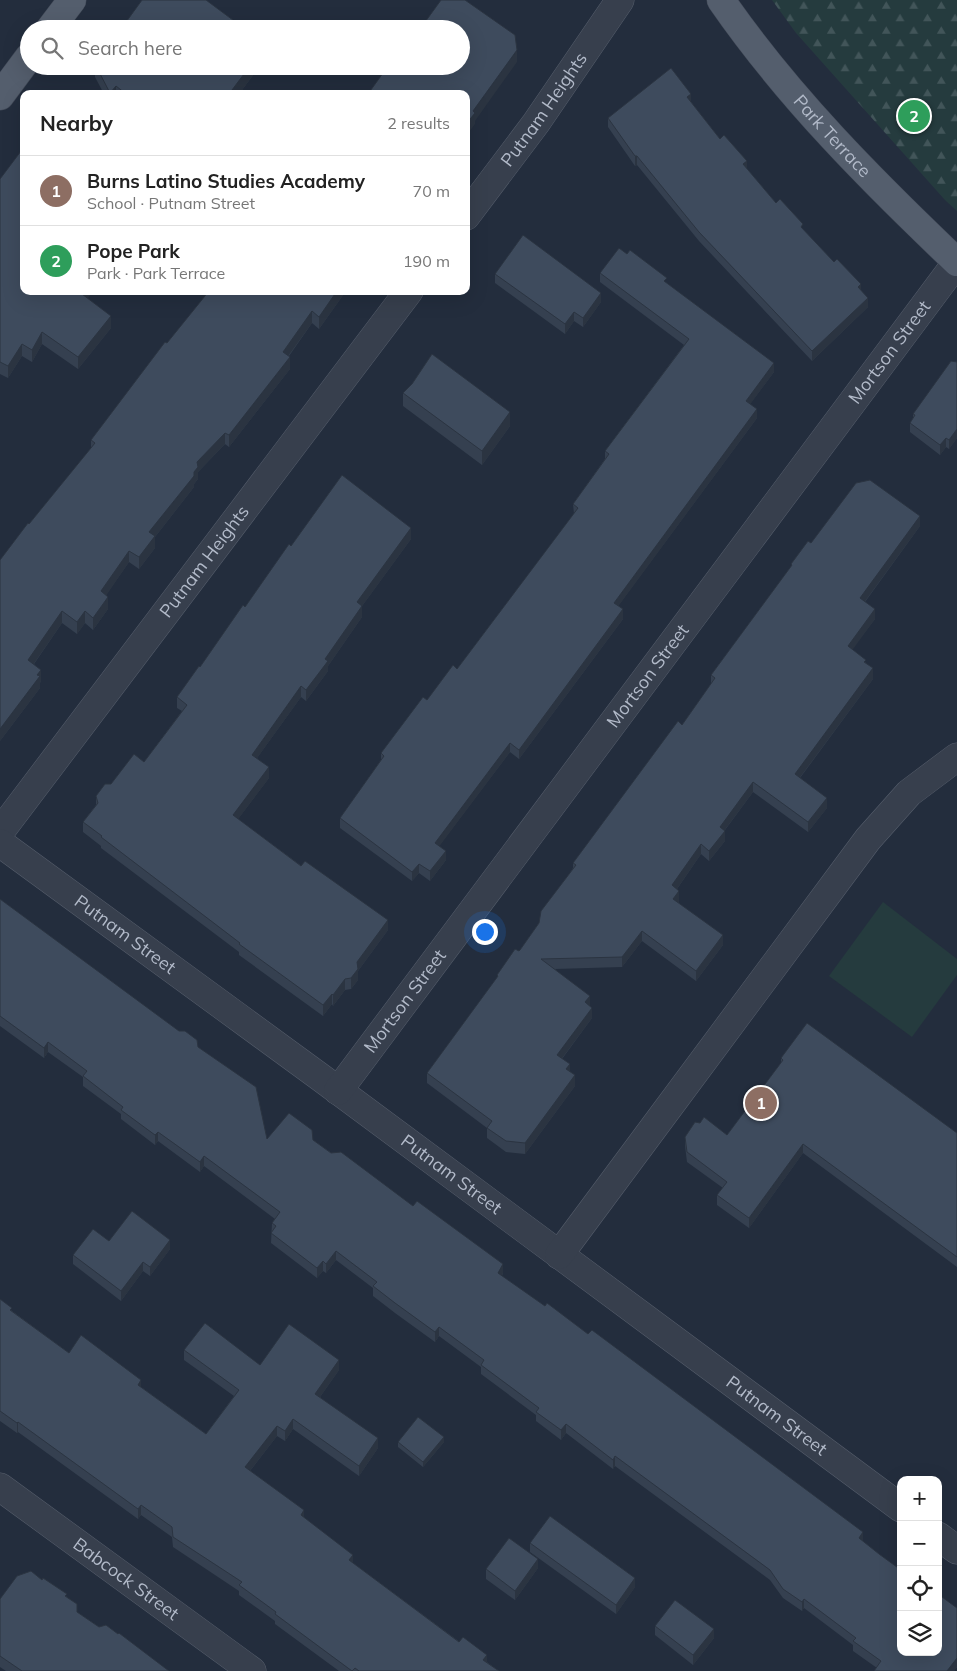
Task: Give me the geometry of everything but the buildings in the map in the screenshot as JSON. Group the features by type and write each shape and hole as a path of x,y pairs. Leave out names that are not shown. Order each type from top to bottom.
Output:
{"main road":[{"path":"57,20 72,0"},
{"name":"Park Terrace","path":"721,0 748,38 823,128 957,262"},
{"path":"0,96 20,69"}],"street":[{"name":"Putnam Heights","path":"470,211 536,123 620,0"},
{"name":"Mortson Street","path":"338,1091 957,262"},
{"name":"Putnam Heights","path":"0,832 406,295"},
{"path":"559,1255 868,839 909,793 957,757 957,742"},
{"name":"Putnam Street","path":"0,843 897,1505"},
{"name":"Babcock Street","path":"4,1498 252,1671"},
{"path":"942,1539 957,1550"}],"green space":[{"path":"772,0 957,0 957,211 945,200 796,33"},
{"path":"883,902 957,959 957,975 912,1037 829,976"}],"place":[{"name":"Pope Park","path":"914,116"},
{"name":"Burns Latino Studies Academy","path":"761,1103"}]}
